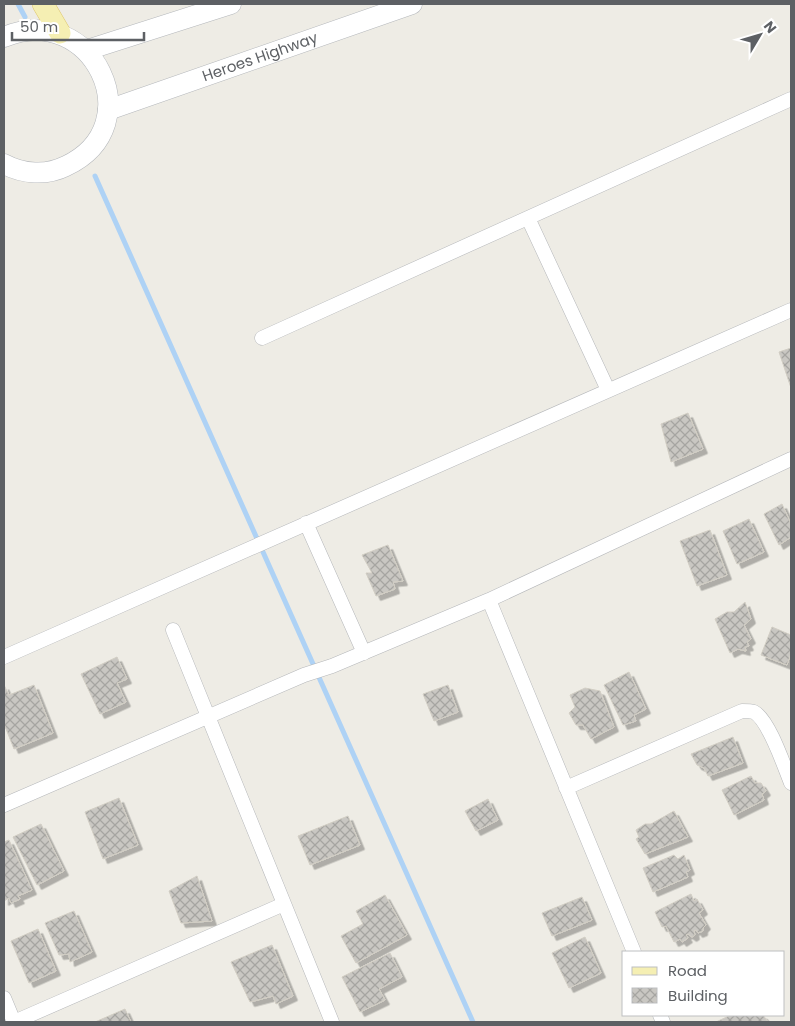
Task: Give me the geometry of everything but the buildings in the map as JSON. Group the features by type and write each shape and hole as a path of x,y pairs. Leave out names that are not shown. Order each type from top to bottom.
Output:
{"main road":[{"path":"44,4 60,33"},
{"path":"87,50 231,4"},
{"name":"Heroes Highway","path":"108,110 412,4"},
{"path":"4,37 28,29 44,29 60,33 75,40 98,63 108,93 108,110 98,140 88,152 75,162 60,169 44,173 28,173 13,169 4,164"}],"street":[{"path":"262,338 791,100"},
{"path":"528,218 608,390"},
{"path":"4,657 791,310"},
{"path":"4,805 208,716 489,600 791,459"},
{"path":"306,523 364,653"},
{"path":"489,600 634,951"},
{"path":"173,630 332,1022"},
{"path":"566,788 742,711 753,712 762,720 772,736 791,783"},
{"path":"4,998 14,1022 284,904"}],"waterway":[{"path":"18,4 25,17"},
{"path":"95,176 473,1022"}]}
